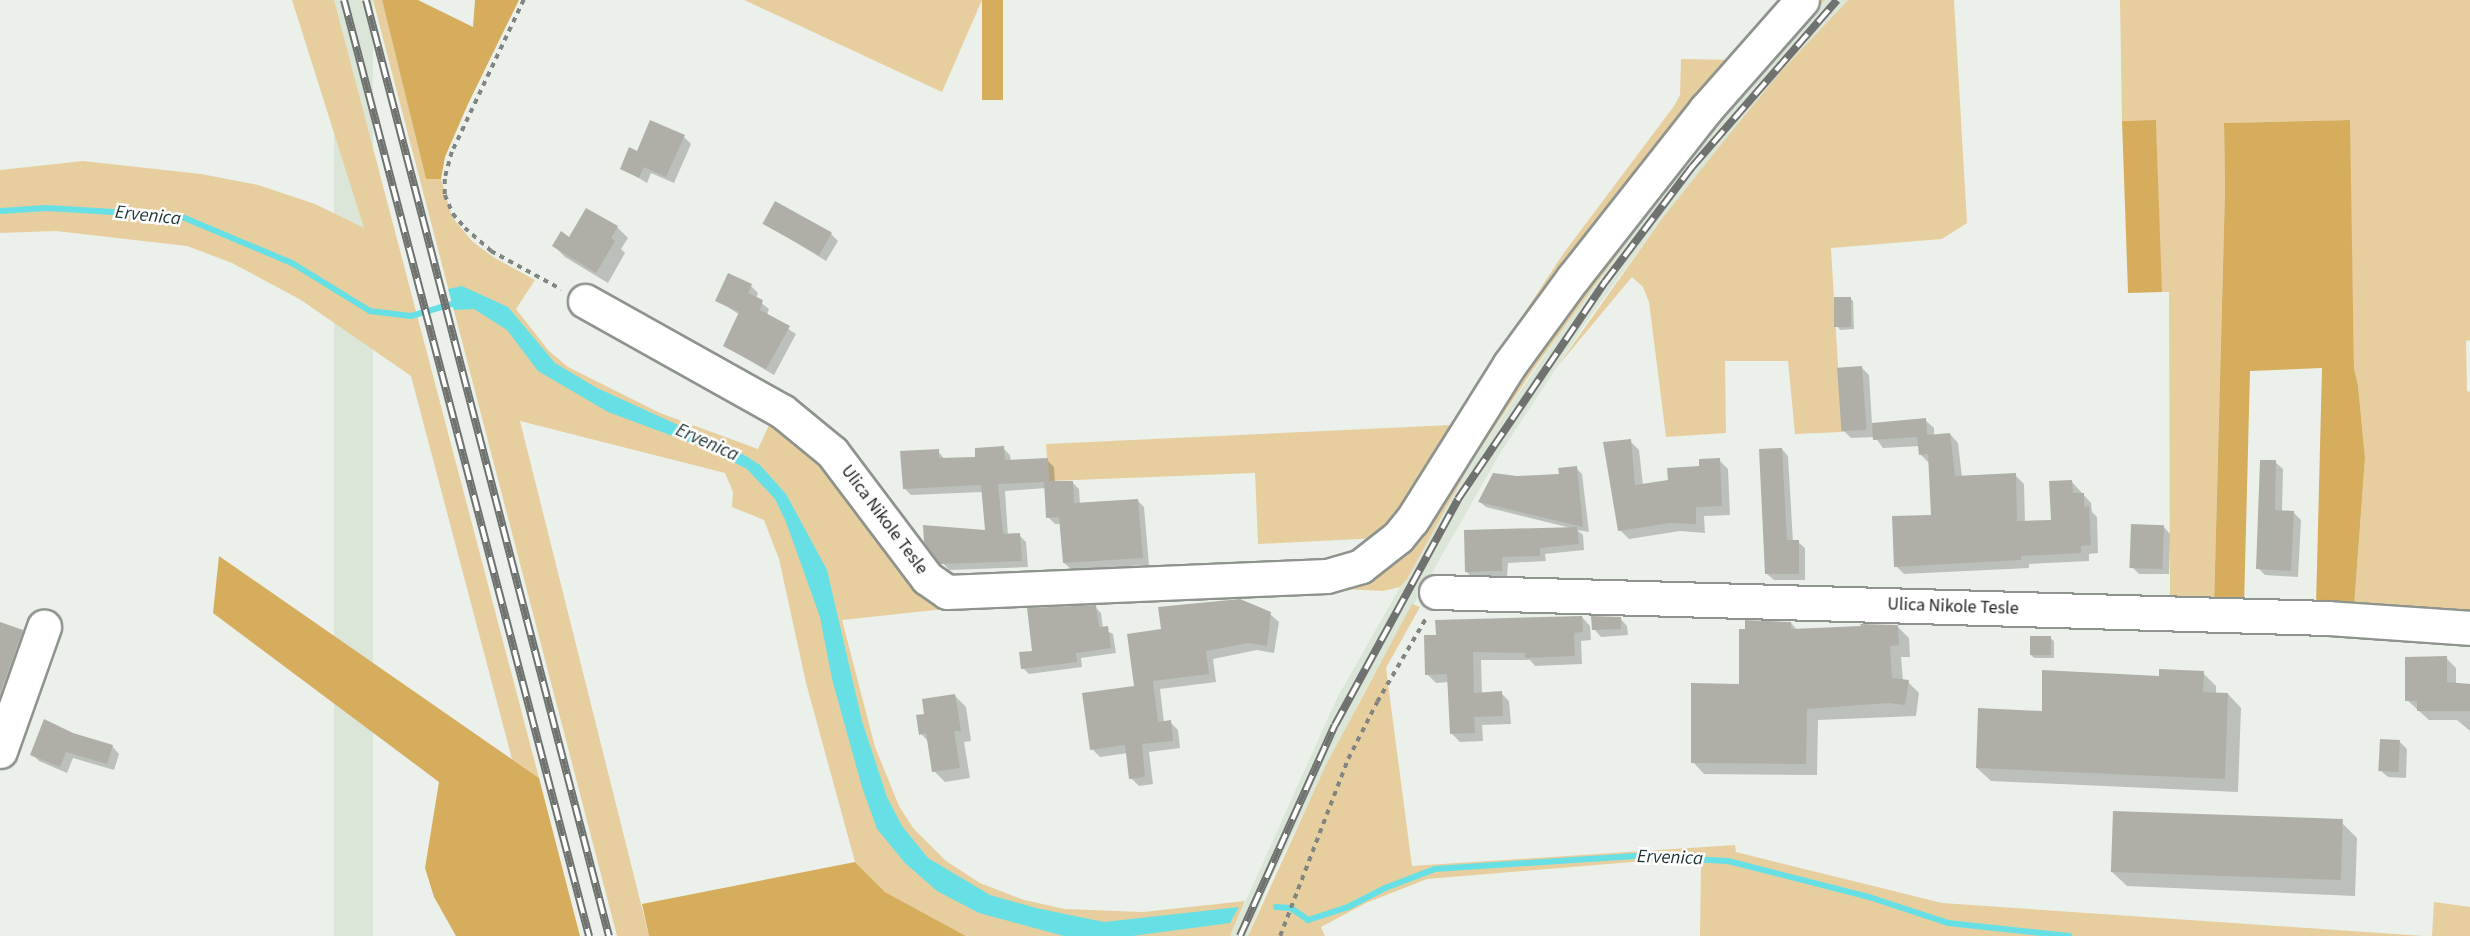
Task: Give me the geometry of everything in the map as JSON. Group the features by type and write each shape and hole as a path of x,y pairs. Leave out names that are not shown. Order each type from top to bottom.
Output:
{"street":[{"name":"Ulica Nikole Tesle","path":"585,301 782,411 832,452 927,578 947,592 1327,576 1362,566 1386,547 1412,520 1510,364 1573,278 1706,109 1802,0"},
{"name":"Ulica Nikole Tesle","path":"1439,592 2328,618 2470,628"},
{"path":"0,751 44,626"}],"path":[{"path":"524,0 453,152 445,179 445,195 453,214 491,251 585,301"},
{"path":"1280,936 1348,760 1377,702 1439,592"}],"shaded area":[{"path":"292,0 334,0 539,778 512,759 411,376 301,300 232,263 187,246 56,231 0,233 0,170 83,161 201,174 258,185 315,204 364,228"},
{"path":"334,0 373,0 373,936 334,936"},
{"path":"373,0 382,0 426,179 441,179 452,217 472,241 493,257 535,280 516,309 549,351 568,367 660,413 758,449 774,414 963,607 842,620 875,747 899,806 913,828 946,861 980,883 1024,900 1065,909 1143,912 1245,901 1230,936 966,936 885,892 855,862 806,683 779,559 764,520 732,507 733,492 725,473 520,421 649,936 617,936"},
{"path":"382,0 418,0 473,27 475,0 519,0 468,104 445,157 441,179 426,179"},
{"path":"744,0 982,0 942,92"},
{"path":"982,0 1003,0 1003,100 982,100"},
{"path":"1811,0 1825,0 1690,155 1533,370 1472,461 1407,579 1400,587 1383,591 1324,588 1353,576 1537,339"},
{"path":"1825,0 1848,0 1781,71 1661,220 1585,324 1499,455 1362,696 1268,885 1248,936 1230,936 1337,698 1472,461 1587,294 1690,155"},
{"path":"1848,0 1954,0 1967,223 1942,239 1831,248 1842,432 1795,434 1788,361 1725,361 1726,433 1666,437 1649,302 1643,287 1632,277 1557,367 1661,220 1781,71"},
{"path":"2120,0 2470,0 2470,340 2466,341 2467,391 2470,392 2470,613 2354,608 2365,458 2354,368 2349,120 2224,123 2225,189 2214,606 2170,605 2169,292 2161,292 2156,120 2122,124"},
{"path":"1681,59 1740,60 1379,538 1258,544 1255,473 1049,481 1046,444 1451,425 1563,254 1674,106 1680,95"},
{"path":"2156,120 2162,292 2128,293 2122,121"},
{"path":"2350,120 2354,368 2365,458 2354,608 2316,606 2322,368 2250,371 2244,607 2214,606 2225,189 2224,123"},
{"path":"219,556 539,778 580,936 456,936 434,897 425,868 439,782 213,613"},
{"path":"1412,604 1420,607 1386,668 1412,866 1735,845 1736,852 1942,903 2424,936 1700,936 1701,861 1632,862 1427,879 1366,903 1321,927 1325,936 1248,936 1326,765"},
{"path":"855,862 885,892 966,936 649,936 642,904"},
{"path":"2434,902 2470,907 2470,936 2432,936"}],"water":[{"path":"462,286 508,307 555,363 597,388 746,456 760,465 786,494 827,570 862,721 887,797 902,826 928,858 990,895 1036,908 1104,922 1239,907 1230,923 1132,936 1064,936 979,913 937,891 905,863 877,829 862,787 832,679 820,617 775,499 747,469 705,448 608,412 538,371 507,330 474,309 454,310 448,289"}],"building":[{"path":"650,120 685,135 666,177 644,167 639,178 620,169 629,147 637,151"},
{"path":"775,201 832,233 819,255 762,224"},
{"path":"586,208 618,226 611,238 615,241 596,273 552,246 561,231 569,237"},
{"path":"728,273 752,284 748,293 763,300 760,310 790,326 766,369 723,346 739,312 715,301"},
{"path":"1834,297 1851,297 1851,327 1834,327"},
{"path":"1862,366 1866,430 1842,432 1837,368"},
{"path":"1926,418 1927,435 1950,433 1955,476 2016,473 2017,521 2051,520 2049,481 2072,480 2073,493 2084,493 2084,507 2089,506 2091,545 2081,546 2081,553 2021,556 2021,560 1894,567 1892,516 1931,515 1928,454 1919,455 1917,437 1873,440 1872,423"},
{"path":"1631,439 1635,485 1668,480 1667,468 1699,466 1699,459 1720,458 1722,506 1696,507 1696,524 1670,523 1618,531 1603,442"},
{"path":"1004,446 1005,460 1048,458 1049,481 1073,481 1074,503 1138,499 1143,558 1063,563 1059,517 1046,518 1044,482 998,484 1003,534 1020,533 1022,561 940,564 924,542 923,525 985,530 981,485 903,489 900,451 939,449 939,458 975,457 975,448"},
{"path":"1782,448 1787,540 1799,540 1799,574 1765,574 1759,449"},
{"path":"2260,460 2276,460 2275,510 2294,511 2291,571 2256,569"},
{"path":"1577,466 1583,527 1478,502 1493,473 1517,476 1559,474 1558,468"},
{"path":"2131,524 2164,525 2162,569 2129,568"},
{"path":"1577,527 1579,544 1540,548 1540,556 1502,557 1502,571 1465,572 1464,530"},
{"path":"1240,599 1271,612 1267,646 1248,643 1206,651 1209,674 1153,681 1158,722 1171,720 1173,741 1142,744 1145,777 1129,779 1125,745 1090,750 1082,693 1134,686 1127,634 1161,629 1158,607"},
{"path":"1096,605 1099,627 1108,626 1111,648 1076,653 1077,662 1021,669 1019,652 1032,651 1027,608"},
{"path":"1582,616 1583,632 1574,633 1575,656 1525,658 1525,653 1473,652 1474,693 1502,691 1503,716 1474,717 1475,733 1450,734 1447,674 1425,675 1424,635 1436,635 1435,620"},
{"path":"1591,616 1621,617 1621,629 1592,630"},
{"path":"1745,620 1791,622 1791,629 1861,626 1860,624 1898,625 1899,645 1890,646 1892,678 1909,680 1905,705 1889,703 1807,709 1806,764 1691,763 1691,683 1739,684 1739,629 1745,629"},
{"path":"0,622 23,630 0,693"},
{"path":"2030,636 2051,636 2051,655 2030,655"},
{"path":"2447,656 2447,682 2470,684 2470,711 2417,711 2417,701 2405,701 2405,657"},
{"path":"2159,669 2204,671 2203,692 2228,693 2225,779 1976,768 1978,708 2042,711 2042,670 2159,676"},
{"path":"955,694 961,731 954,731 960,768 932,772 926,733 919,735 916,715 924,714 922,699"},
{"path":"44,719 73,733 113,745 107,764 66,752 60,767 30,755"},
{"path":"2380,739 2400,740 2398,772 2378,771"},
{"path":"2113,811 2343,819 2341,880 2111,872"}],"waterway":[{"name":"Ervenica","path":"0,211 47,208 180,216 292,263 370,311 411,316 459,302"},
{"name":"Ervenica","path":"1276,907 1291,908 1308,920 1346,908 1385,888 1435,869 1636,856 1728,861 1869,897 1948,923 2069,936"}],"railway":[{"path":"344,0 589,936"},
{"path":"366,0 609,936"},
{"path":"1240,936 1335,725 1458,499 1605,282 1692,167 1837,0"}]}
